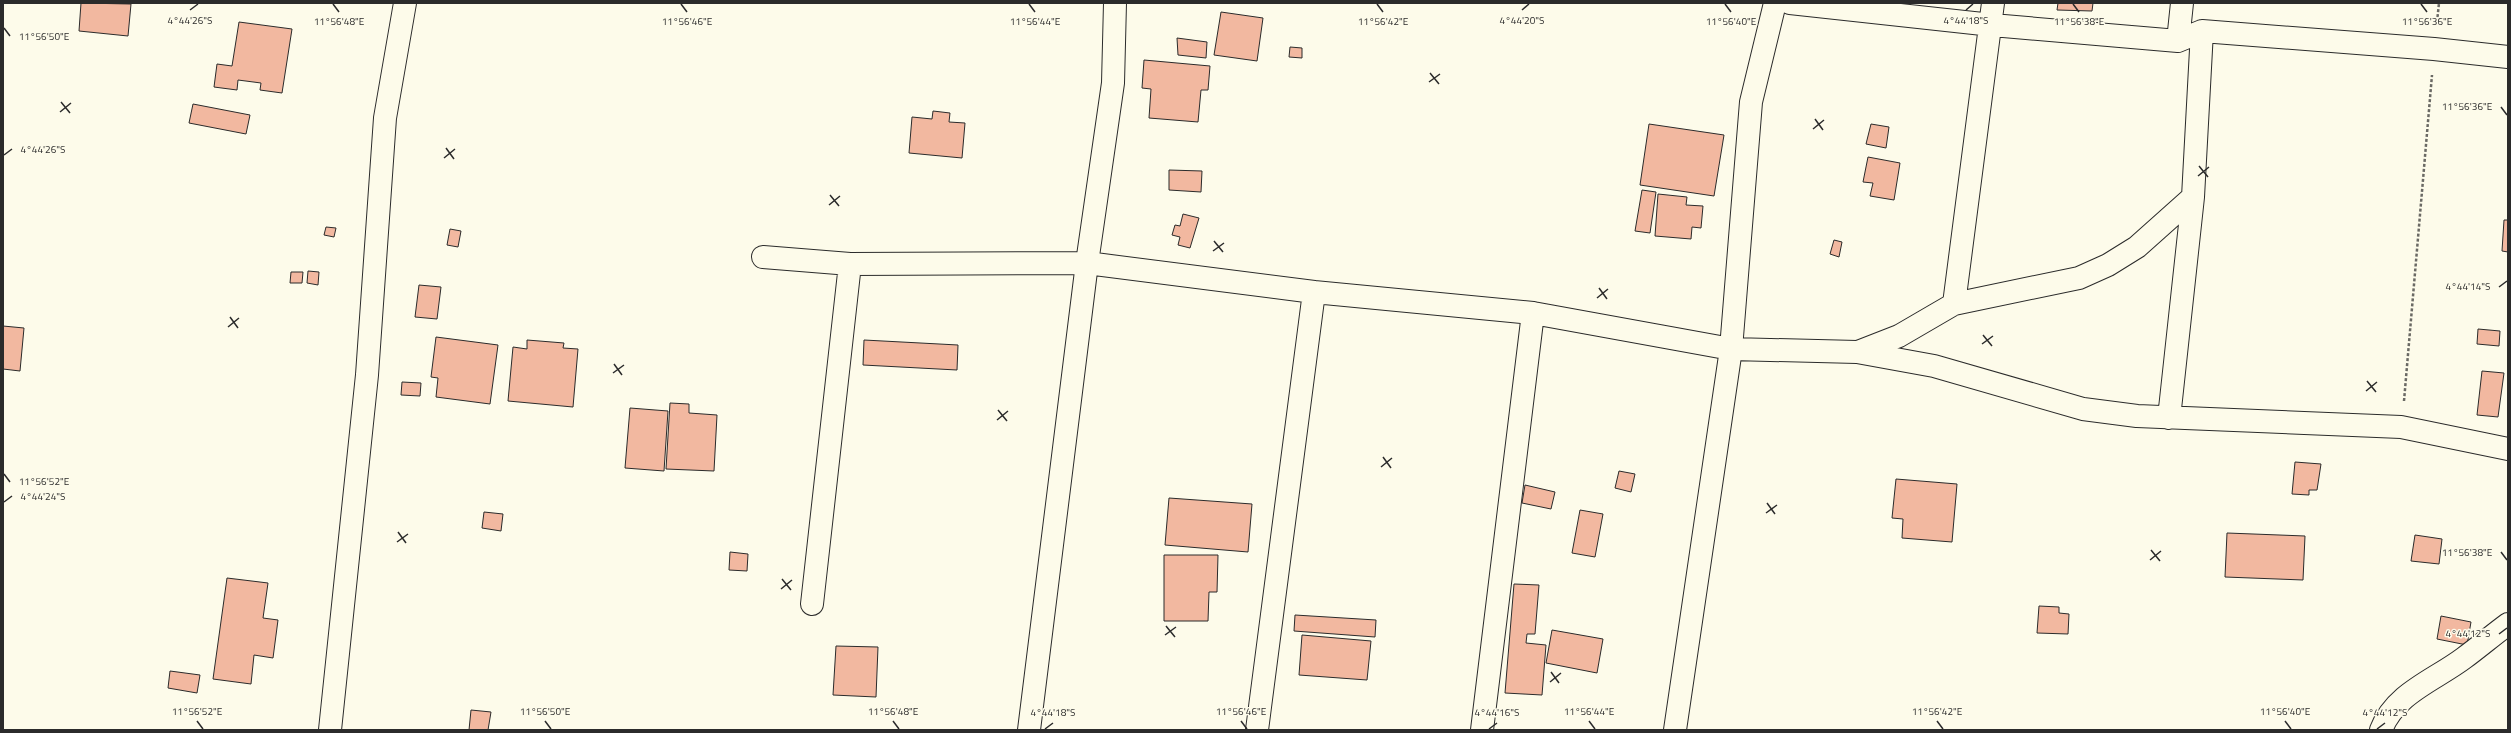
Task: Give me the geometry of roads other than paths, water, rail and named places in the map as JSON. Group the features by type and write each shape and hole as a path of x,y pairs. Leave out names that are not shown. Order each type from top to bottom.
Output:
{"street":[{"path":"330,730 367,375 385,118 405,3"},
{"path":"1029,730 1086,263 1112,91 1115,3"},
{"path":"1675,730 1731,349 1751,102 1775,3"},
{"path":"1790,3 1992,25 2178,41 2202,31 2434,49 2508,57"},
{"path":"1954,304 1992,25 1993,3"},
{"path":"2178,41 2182,3"},
{"path":"2169,418 2193,197 2202,31"},
{"path":"1857,352 1899,336 1954,304 2079,278 2137,247 2193,197"},
{"path":"763,257 850,264 1086,263 1314,292 1533,312 1731,349 1857,352 1934,366 2083,409 2169,418 2401,427 2508,449"},
{"path":"812,604 850,264"},
{"path":"1257,730 1314,292"},
{"path":"1482,730 1533,312"},
{"path":"2381,730 2400,703 2418,686 2463,659 2508,624"}]}
